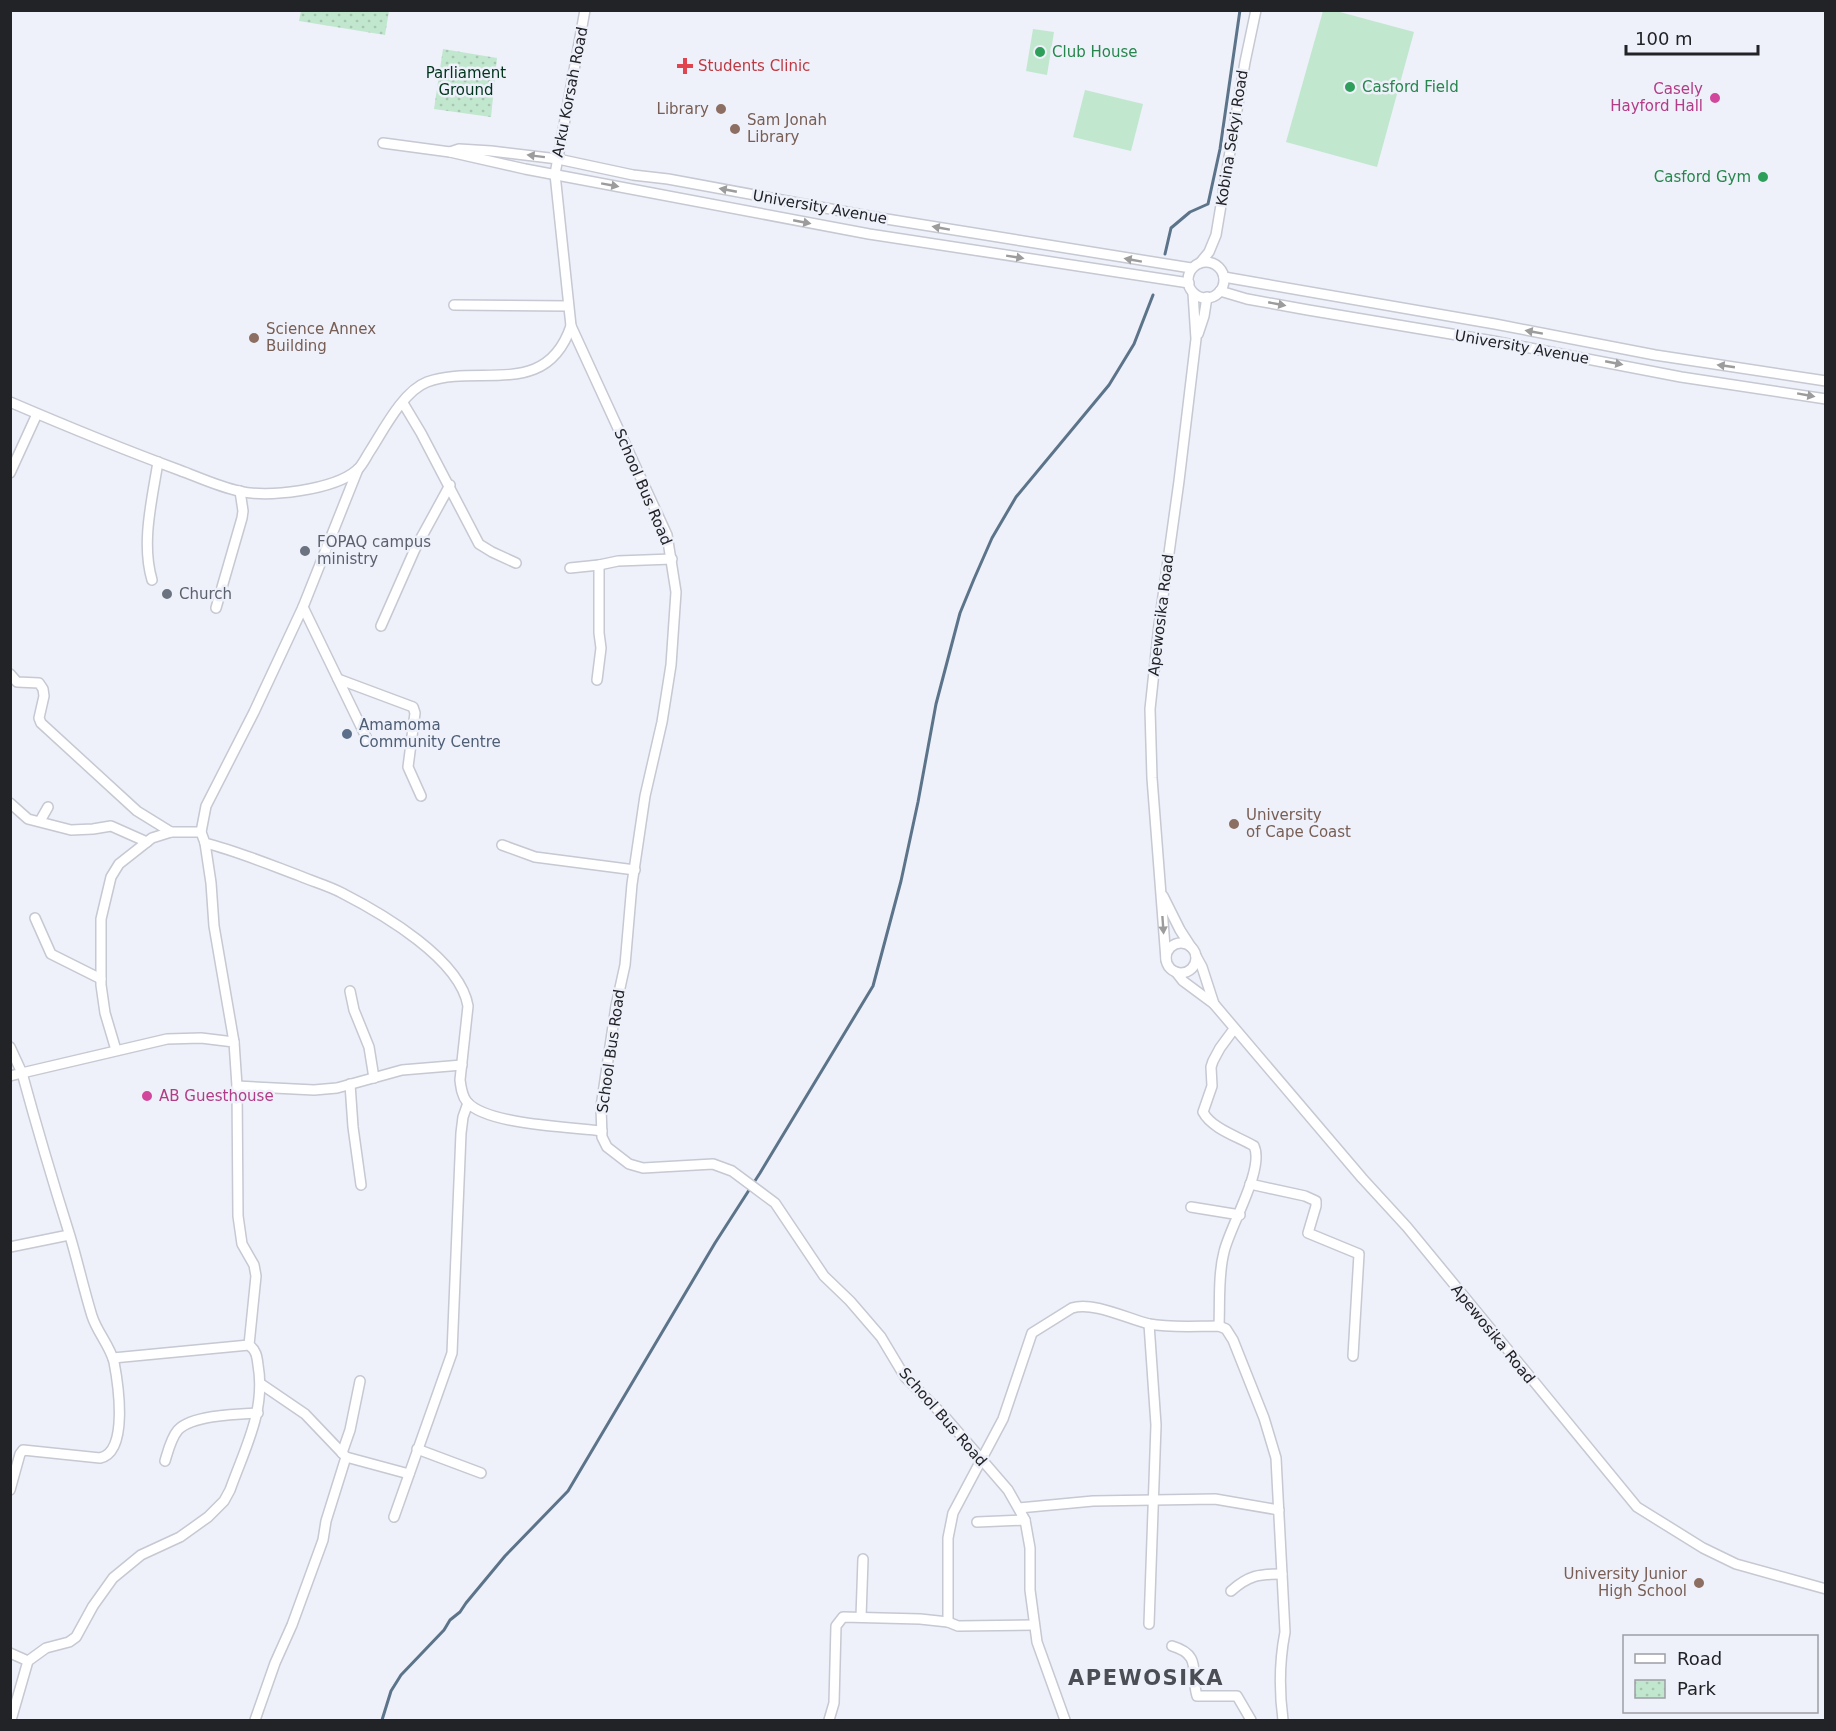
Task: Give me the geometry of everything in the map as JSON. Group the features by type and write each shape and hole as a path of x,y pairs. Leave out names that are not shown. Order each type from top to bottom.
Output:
{"street":[{"name":"Arku Korsah Road","path":"568,306 555,174 585,10"},
{"name":"Kobina Sekyi Road","path":"1200,263 1209,252 1216,235 1256,10"},
{"name":"University Avenue","path":"383,143 450,152 870,234 1191,288"},
{"name":"University Avenue","path":"450,152 459,149 480,150 558,159 633,175 668,179 874,217 1191,268"},
{"path":"1215,265 1216,235"},
{"path":"1191,288 1207,297 1220,291 1224,277 1215,265 1200,263 1191,268 1191,288 1196,339"},
{"name":"University Avenue","path":"1224,277 1574,338 1655,355 1826,381"},
{"name":"University Avenue","path":"1220,291 1247,299 1308,310 1483,339 1681,376 1826,399"},
{"path":"1196,339 1204,316 1207,297"},
{"path":"454,305 568,306"},
{"name":"School Bus Road","path":"568,306 571,326 667,535 676,592 671,665 662,722 645,796 625,965 616,1006 601,1107 602,1131 607,1147 629,1164 643,1168 713,1164 732,1171 775,1203 824,1276 850,1301 881,1337 905,1377 945,1417 1008,1490 1025,1520 1030,1548 1030,1590 1037,1642 1065,1720"},
{"path":"11,1718 28,1661 45,1648 69,1642 76,1637 99,1596 128,1564 194,1528 224,1501 258,1413 261,1384 256,1353 249,1345 256,1276 254,1265 242,1244 238,1216 237,1086 234,1042 214,926 205,843 201,832 206,806 254,712 303,607 358,469 412,391 425,383 447,377 516,375 536,368 555,355 565,343 571,326"},
{"name":"Apewosika Road","path":"1166,960 1152,778 1150,709 1196,339"},
{"path":"10,402 158,462 240,491 293,493 336,482 358,469"},
{"path":"403,403 450,485 479,543 516,563"},
{"path":"10,473 37,414"},
{"path":"152,580 148,567 149,513 158,462"},
{"path":"381,626 415,549 450,485"},
{"path":"216,609 242,518 240,491"},
{"path":"570,567 618,561 672,559"},
{"path":"597,680 601,648 599,565"},
{"path":"303,607 368,741"},
{"path":"10,674 17,682 39,683 44,689 39,718 58,741 90,767 137,812 171,832"},
{"path":"338,679 413,707 415,713 408,767 421,796"},
{"path":"10,803 28,819 71,830 111,826 147,842"},
{"path":"39,821 48,807"},
{"path":"116,1050 105,1012 101,980 101,919 111,877 119,864 147,842 171,832 201,832"},
{"path":"205,843 237,851 342,893 425,945 461,984 466,994 468,1006 460,1080 468,1103 478,1110 513,1121 602,1131"},
{"path":"502,845 535,857 635,870"},
{"name":"Apewosika Road","path":"1161,891 1202,968 1214,1004"},
{"path":"35,918 51,954 101,980"},
{"path":"1178,944 1186,945 1194,951 1195,962 1191,969 1184,973 1176,972 1169,967 1166,960 1168,951 1178,944"},
{"name":"Apewosika Road","path":"1176,972 1183,981 1214,1004 1407,1227 1637,1507 1703,1548 1736,1564 1826,1589"},
{"path":"350,991 354,1010 369,1047 374,1078"},
{"path":"1219,1326 1224,1251 1240,1215 1256,1155 1254,1146 1221,1128 1205,1117 1203,1112 1212,1086 1213,1061 1234,1029"},
{"path":"10,1076 167,1040 201,1038 234,1042"},
{"path":"10,1047 22,1073 93,1319 113,1358 120,1418 119,1429 110,1455 100,1458 25,1449 20,1454 10,1490"},
{"path":"237,1086 314,1090 350,1084 402,1070 462,1065"},
{"path":"350,1084 361,1185"},
{"path":"394,1517 452,1353 461,1133 468,1103"},
{"path":"1250,1184 1305,1196 1316,1201 1308,1233 1359,1254 1353,1356"},
{"path":"1191,1207 1240,1215"},
{"path":"10,1247 69,1235"},
{"path":"948,1622 948,1538 953,1513 1003,1419 1034,1331 1079,1306 1118,1313 1149,1324 1219,1326 1226,1329 1233,1340 1271,1437 1276,1458 1285,1632 1280,1659 1279,1686 1283,1720"},
{"path":"1149,1324 1155,1408 1149,1624"},
{"path":"113,1358 249,1345"},
{"path":"255,1720 323,1540 360,1381"},
{"path":"261,1384 305,1414 344,1455 409,1474"},
{"path":"165,1461 173,1437 186,1424 203,1419 258,1413"},
{"path":"417,1449 481,1473"},
{"path":"1019,1508 1093,1501 1215,1499 1279,1510"},
{"path":"977,1522 1025,1520"},
{"path":"861,1617 863,1559"},
{"path":"1231,1591 1243,1580 1254,1576 1282,1574"},
{"path":"829,1720 834,1703 836,1626 843,1617 948,1622 958,1626 1034,1625"},
{"path":"1172,1646 1182,1649 1189,1655 1194,1665 1197,1696 1237,1696 1251,1720"},
{"path":"10,1653 28,1661"}],"green space":[{"path":"301,10 389,11 385,35 299,21"},
{"name":"Casford Field","path":"1323,11 1336,11 1414,32 1377,167 1286,142"},
{"name":"Club House","path":"1033,29 1054,32 1047,75 1026,71"},
{"name":"Parliament Ground","path":"443,49 497,58 491,117 434,109"},
{"path":"1085,90 1143,104 1131,151 1073,137"}],"waterway":[{"path":"1165,254 1171,228 1190,212 1208,204 1220,149 1240,10"},
{"path":"382,1720 391,1691 401,1675 444,1630 450,1620 460,1612 505,1556 568,1491 715,1243 873,986 901,881 936,704 960,613 992,538 1016,497 1109,385 1134,344 1153,295"}],"place":[{"name":"Club House","path":"1040,52"},
{"name":"Students Clinic","path":"685,66"},
{"name":"Casford Field","path":"1350,87"},
{"name":"Casely Hayford Hall","path":"1715,98"},
{"name":"Library","path":"721,109"},
{"name":"Sam Jonah Library","path":"735,129"},
{"name":"Casford Gym","path":"1763,177"},
{"name":"Science Annex Building","path":"254,338"},
{"name":"FOPAQ campus ministry","path":"305,551"},
{"name":"Church","path":"167,594"},
{"name":"Amamoma Community Centre","path":"347,734"},
{"name":"University of Cape Coast","path":"1234,824"},
{"name":"AB Guesthouse","path":"147,1096"},
{"name":"University Junior High School","path":"1699,1583"}],"district":[{"name":"APEWOSIKA","path":"1146,1678"}]}
